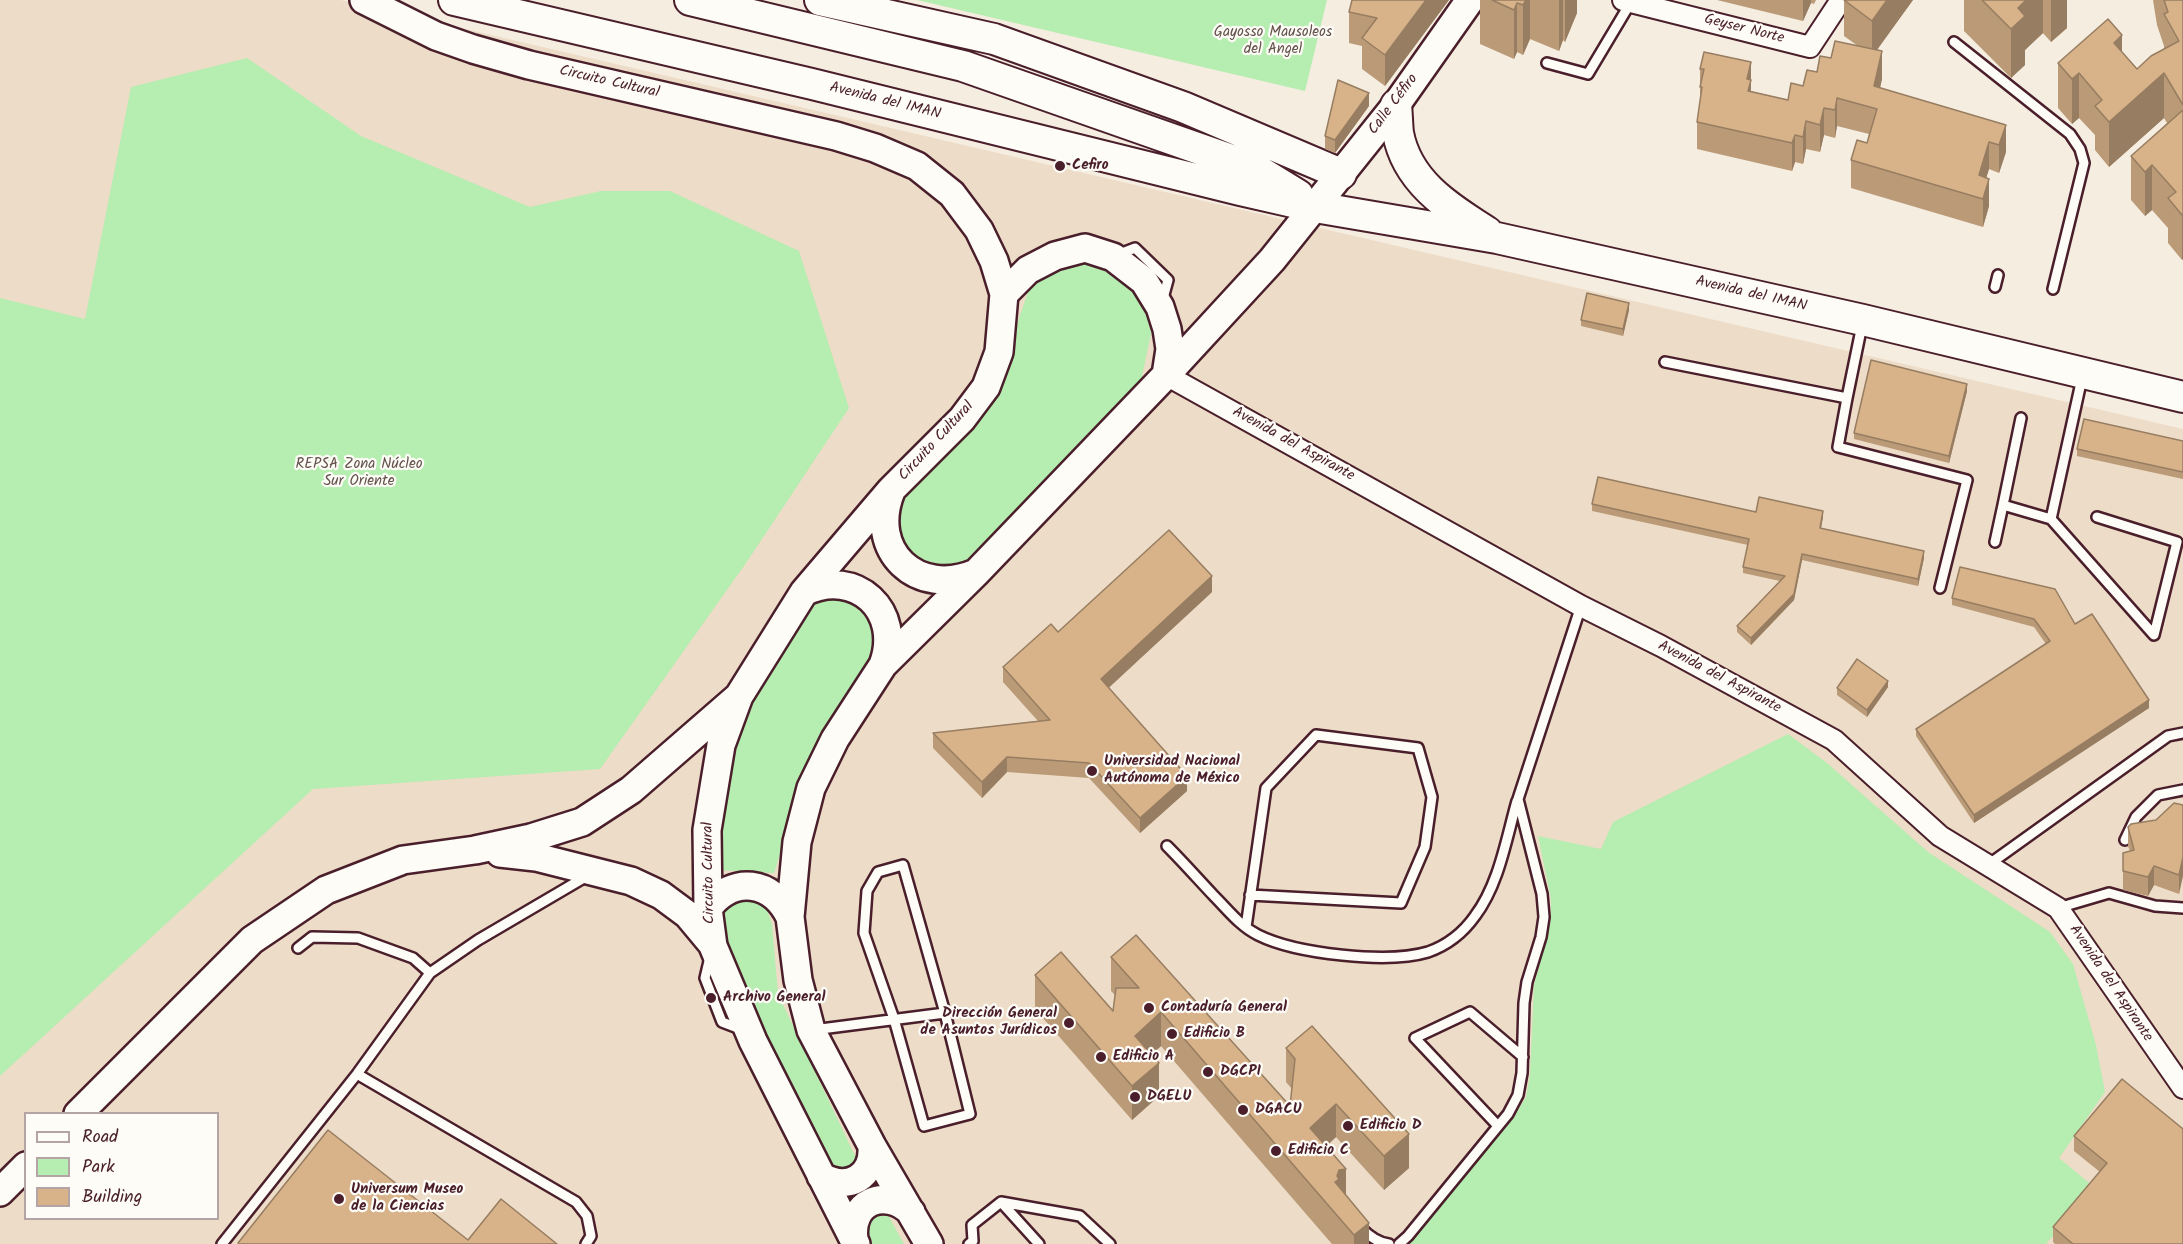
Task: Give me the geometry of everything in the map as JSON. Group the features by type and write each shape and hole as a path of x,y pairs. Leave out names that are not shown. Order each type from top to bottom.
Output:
{"main road":[{"name":"Avenida del IMAN","path":"454,0 812,84 1315,207 1497,238 1863,320 2183,397"},
{"name":"Avenida del IMAN","path":"690,0 963,66 1254,168 1315,207"},
{"path":"820,0 994,39 1183,107 1341,174"},
{"path":"1396,105 1398,134 1406,157 1419,178 1433,195 1497,238"}],"street":[{"name":"Circuito Cultural","path":"364,0 436,36 473,49 529,65 836,136 875,148 917,166 952,194 979,230 994,261 1004,294 999,352 986,387 962,419 891,490 804,592 739,696 721,745 707,830 708,908 713,946 749,1032 855,1242"},
{"name":"Calle Céfiro","path":"1315,207 1396,105 1470,0"},
{"name":"Geyser Norte","path":"1627,1 1810,47 1841,0"},
{"path":"883,665 976,573 1166,375 1272,260 1315,207"},
{"path":"1004,294 1028,270 1055,256 1085,248 1113,257 1144,281 1160,307 1170,348 1166,375"},
{"name":"Avenida del Aspirante","path":"1166,375 1581,606 1661,646 1834,740 1940,836 2058,908 2183,1088"},
{"path":"891,490 885,508 884,527 887,540 900,562 910,571 936,581 963,579 976,573"},
{"path":"804,592 816,586 842,585 855,588 866,595 883,615 887,627 888,653 883,665 835,739 811,788 797,842 790,916 798,980 811,1030 872,1146 929,1244"},
{"path":"79,1112 252,940 326,890 403,860 475,850 531,838 582,822 631,790 739,696"},
{"path":"475,850 536,857 631,881 661,895 688,915 713,946"},
{"path":"708,908 723,892 753,886 772,893 780,900 790,916"},
{"path":"821,1176 838,1183 856,1180 868,1169 873,1154 872,1146"},
{"path":"0,1192 24,1168"},
{"path":"855,1242 854,1223 861,1209 868,1204 877,1200 896,1201 911,1212"}],"lane":[{"path":"1547,63 1588,74 1627,1"},
{"path":"1954,42 2070,134 2080,149 2084,163 2053,289"},
{"path":"1995,287 1998,275"},
{"path":"1863,320 1838,447 1967,480 1940,588"},
{"path":"1665,362 1847,398"},
{"path":"2050,519 2083,372"},
{"path":"1995,542 2021,418"},
{"path":"2003,505 2050,519 2154,635 2177,542 2097,517"},
{"path":"1167,846 1241,924 1258,935 1311,951 1377,958 1428,952 1441,947 1467,927 1486,900 1498,870 1518,799 1581,606"},
{"path":"1988,865 2168,736 2183,733"},
{"path":"1246,927 1250,895 1266,788 1316,735 1418,748 1432,797 1425,847 1401,903 1250,895"},
{"path":"2125,840 2136,817 2158,795 2183,790"},
{"path":"1399,1244 1508,1114 1518,1095 1523,1058 1524,1003 1527,982 1541,938 1544,916 1542,894 1518,799"},
{"path":"903,865 945,1013 970,1114 924,1126 894,1019 864,933 867,891 878,872 903,865"},
{"path":"222,1244 357,1074 430,973 478,940 594,872"},
{"path":"2058,908 2109,893 2156,906 2183,908"},
{"path":"298,948 312,937 358,939 413,958 430,973"},
{"path":"1498,1126 1415,1038 1470,1012 1523,1058"},
{"path":"811,1030 945,1013"},
{"path":"357,1074 576,1202 587,1216 591,1236 586,1244"},
{"path":"1001,1202 1039,1244"},
{"path":"969,1244 973,1242 972,1225 1001,1202 1080,1216 1110,1244"},
{"path":"1355,1222 1368,1236 1383,1244 1389,1244"}],"shaded area":[{"name":"Universidad Nacional Autónoma de México","path":"0,0 341,0 2183,429 2183,1244 0,1244"}],"green space":[{"name":"Gayosso Mausoleos del Angel","path":"917,0 1327,0 1305,91"},
{"name":"REPSA Zona Núcleo Sur Oriente","path":"247,58 361,136 530,207 601,191 670,191 799,251 849,408 746,563 600,769 313,789 0,1076 0,298 85,319 131,87"},
{"path":"1093,262 1130,283 1148,302 1152,329 1140,386 973,559 930,571 903,543 893,513 931,464 1000,394 1019,318 1033,278 1064,265"},
{"path":"828,596 850,602 863,611 878,647 793,813 774,873 720,870 719,831 732,750 745,711 807,607"},
{"path":"1788,734 1827,763 1928,852 2050,932 2073,964 2096,1045 2105,1092 2059,1158 2094,1187 2046,1244 1408,1244 1514,1116 1526,1097 1530,1075 1534,985 1551,917 1551,899 1538,836 1601,849 1613,822"},
{"path":"744,897 764,901 772,924 778,994 857,1160 841,1176 824,1172 762,1034 717,911"},
{"path":"883,1206 904,1244 864,1244 869,1211"}],"building":[{"path":"1352,0 1426,0 1385,55 1362,38 1377,18 1349,12"},
{"path":"1492,0 1526,0 1523,5 1517,3 1514,10"},
{"path":"1844,0 1887,0 1872,21"},
{"path":"1982,0 2026,0 2018,8 2025,16 2011,29"},
{"path":"2164,0 2183,0 2183,105 2164,73 2109,122 2095,106 2102,100 2079,73 2072,79 2058,63 2108,19 2122,35 2114,43 2137,69 2151,56 2179,41 2164,14 2168,12"},
{"path":"1835,41 1882,51 1874,86 2006,125 1999,145 1989,142 1979,175 1989,179 1983,199 1851,160 1857,140 1867,143 1877,109 1837,98 1835,110 1824,108 1820,125 1806,121 1803,137 1795,135 1792,143 1697,122 1704,69 1700,69 1704,52 1751,62 1747,79 1751,80 1748,91 1788,100 1791,83 1803,86 1807,70 1817,72 1820,56 1831,58"},
{"path":"1338,80 1369,93 1335,140 1325,136"},
{"path":"2183,110 2182,215 2168,198 2176,192 2152,165 2145,172 2131,156"},
{"path":"1587,293 1629,303 1623,329 1581,320"},
{"path":"1871,360 1967,384 1949,456 1854,433"},
{"path":"2084,419 2183,441 2183,472 2077,449"},
{"path":"1598,477 1756,512 1759,497 1823,511 1820,528 1924,551 1918,579 1802,554 1794,594 1751,638 1737,626 1785,576 1743,567 1749,539 1592,504"},
{"path":"1169,530 1212,576 1101,679 1187,776 1140,818 1089,763 1007,757 982,782 933,733 1050,720 1003,667 1051,624 1058,632"},
{"path":"1960,567 2055,589 2075,624 2092,614 2149,700 1974,815 1916,729 2050,641 2034,619 1952,598"},
{"path":"1857,659 1888,681 1867,710 1837,688"},
{"path":"2174,803 2183,805 2183,857 2179,875 2154,866 2148,877 2123,871 2123,853 2134,850 2128,827 2131,824 2156,820"},
{"path":"1136,935 1290,1106 1295,1059 1286,1048 1312,1026 1409,1134 1384,1156 1336,1104 1310,1128 1346,1169 1339,1170 1337,1176 1339,1179 1335,1182 1369,1223 1354,1235 1161,1012 1135,1036 1159,1063 1132,1086 1035,975 1061,952 1113,1011 1116,988 1139,988 1111,957"},
{"path":"2122,1079 2183,1129 2183,1244 2073,1244 2053,1227 2107,1163 2074,1136"},
{"path":"328,1130 468,1240 501,1199 557,1244 239,1244"}],"place":[{"name":"Cefiro","path":"1060,166"},
{"name":"Universidad Nacional Autónoma de México","path":"1092,771"},
{"name":"Archivo General","path":"711,998"},
{"name":"Contaduría General","path":"1149,1008"},
{"name":"Dirección General de Asuntos Jurídicos","path":"1069,1023"},
{"name":"Edificio B","path":"1172,1034"},
{"name":"Edificio A","path":"1101,1057"},
{"name":"DGCPI","path":"1208,1072"},
{"name":"DGELU","path":"1135,1097"},
{"name":"DGACU","path":"1243,1110"},
{"name":"Edificio D","path":"1348,1126"},
{"name":"Edificio C","path":"1276,1151"},
{"name":"Universum Museo de la Ciencias","path":"339,1199"}]}
